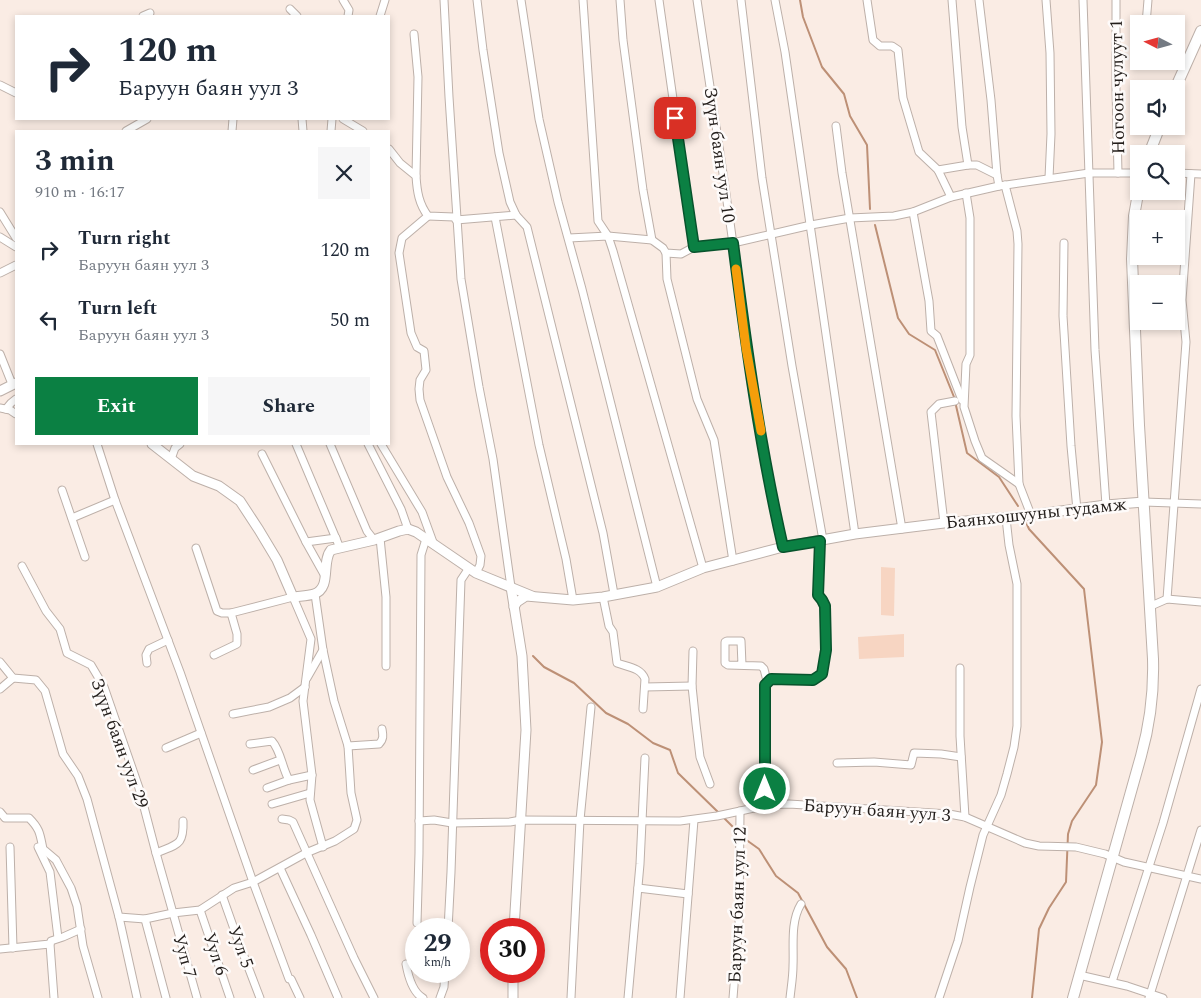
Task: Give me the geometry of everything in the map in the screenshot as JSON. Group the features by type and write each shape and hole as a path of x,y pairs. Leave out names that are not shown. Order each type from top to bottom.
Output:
{"main road":[{"path":"1179,80 1201,31"},
{"path":"1137,200 1134,216 1132,259 1144,502"},
{"name":"Баянхошууны гудамж","path":"1073,998 1150,718 1153,678 1151,606 1144,502"}],"street":[{"path":"343,0 349,10 348,15"},
{"path":"380,15 386,0"},
{"path":"444,0 461,279 493,458 522,656 526,730 515,918"},
{"path":"477,0 484,60 499,153 510,202 516,215 527,227 603,533 614,594"},
{"path":"521,0 539,119 558,202 569,238 657,586"},
{"path":"583,0 598,221 608,236 703,568"},
{"path":"620,0 623,40 652,240"},
{"path":"659,0 694,247"},
{"name":"Зүүн баян уул 10","path":"697,0 733,243 746,348 774,511 783,547"},
{"path":"741,0 761,170 822,541 818,595 825,606 826,641 822,674 813,680 771,679 767,681"},
{"path":"775,0 785,52 855,534"},
{"path":"867,0 873,40 880,46 892,46 898,50 903,98 919,152 938,170 950,197"},
{"path":"952,0 962,127 968,165"},
{"path":"979,0 991,100 997,175 1017,231 1016,416 1019,484 1025,516"},
{"path":"1046,0 1050,53 1051,134 1048,178"},
{"path":"1083,0 1095,350 1106,505"},
{"name":"Ногоон чулуут 1","path":"1116,0 1118,173"},
{"path":"1147,15 1148,0"},
{"path":"290,9 296,15"},
{"path":"414,34 418,77 417,194 428,216"},
{"path":"0,85 15,92"},
{"path":"128,130 145,120"},
{"path":"345,120 361,130"},
{"path":"836,126 842,173 902,529"},
{"path":"390,150 400,163 416,176"},
{"path":"938,170 977,165 997,175"},
{"path":"666,253 681,254 694,247 733,243 810,225 850,218 894,216 913,212 950,197 966,193 1048,178 1089,173 1130,173"},
{"path":"1185,174 1201,174"},
{"path":"1167,599 1186,342 1182,300 1191,174"},
{"path":"964,407 966,364 970,355 970,218 966,193"},
{"path":"0,211 15,236"},
{"path":"913,212 929,301 931,331 937,336 952,378 959,390 982,458 1019,484"},
{"path":"448,918 461,580 480,565 481,556 469,523 447,477 420,400 420,380 426,370 426,362 424,351 417,347 411,333 399,252 402,238 428,216 454,217 456,220 516,215"},
{"path":"495,217 537,435 566,559 573,600"},
{"path":"569,238 608,236 652,240 663,248 666,253 668,279 697,399 714,440 732,561"},
{"path":"0,237 15,245"},
{"path":"1064,243 1063,316 1077,510"},
{"path":"0,273 15,266"},
{"path":"0,354 14,383 0,391"},
{"path":"15,400 3,408 15,414"},
{"path":"944,523 931,412 939,404 955,400"},
{"path":"97,445 115,500 168,640 253,882 289,979 291,979 300,998"},
{"path":"153,445 193,476 219,486 240,501 277,560 294,598 311,639 303,701 312,775 310,800 323,847"},
{"path":"171,459 179,445"},
{"path":"296,445 340,548"},
{"path":"330,445 367,531 377,539 386,597 386,666"},
{"path":"196,548 217,611 222,613 314,594 321,590 325,576 327,554 331,550 408,529 401,508 369,445"},
{"path":"382,445 422,512 434,545"},
{"path":"262,454 325,576"},
{"path":"62,490 85,556"},
{"path":"72,518 115,500"},
{"path":"1144,502 1201,504"},
{"name":"Баянхошууны гудамж","path":"408,529 416,532 472,571 532,596 573,600 640,590 657,586 703,568 783,547 855,534 1144,502"},
{"path":"939,998 958,941 977,858 1007,774 1017,726 1017,584 1006,518"},
{"path":"306,542 336,538"},
{"path":"416,918 419,821 421,555 426,539"},
{"name":"Зүүн баян уул 29","path":"22,566 46,610 60,629 67,653 91,665 104,687 140,788 173,913"},
{"path":"119,917 145,919 200,910 234,888 253,882 306,853 345,836 354,829 357,820 351,793 348,746 334,701 314,594"},
{"path":"514,607 521,598 532,596"},
{"path":"603,597 609,626 613,632 617,663 641,671 645,679 643,710"},
{"path":"1151,606 1167,599 1201,602"},
{"path":"214,655 237,644 237,634 231,612"},
{"path":"147,663 146,655 148,649 168,640"},
{"path":"233,714 269,707 290,698 305,684 323,650"},
{"path":"693,651 692,686 700,757 710,784"},
{"path":"0,662 13,678"},
{"path":"742,666 760,666 764,669 767,681 765,685 765,789 768,805"},
{"path":"960,668 961,757 965,817"},
{"path":"0,689 13,678 36,680 45,691 63,754 78,776 88,799 119,917 137,998"},
{"path":"645,687 692,686"},
{"path":"1112,982 1149,868 1201,689"},
{"path":"571,998 580,820 591,708"},
{"path":"348,746 379,744 383,736 382,729"},
{"path":"166,748 201,733"},
{"path":"250,744 272,741 289,780"},
{"path":"837,763 874,762 911,765 914,753 961,757"},
{"path":"628,998 638,888 644,758"},
{"path":"252,770 280,760"},
{"path":"266,788 312,775"},
{"path":"272,804 310,794"},
{"name":"Баруун баян уул 3","path":"419,821 434,820 452,823 510,822 521,820 642,822 694,820 768,805 789,804 949,814 988,825 1011,838 1025,843 1039,846 1076,847 1105,854 1124,862 1201,879"},
{"name":"Баруун баян уул 12","path":"733,998 739,923 740,811"},
{"path":"0,812 6,818 29,818 32,820 39,828 43,849 56,860 71,888 77,906 83,946 98,998"},
{"path":"282,819 293,822 374,998"},
{"path":"32,820 38,838 39,849 47,862 50,872 58,938"},
{"path":"680,998 694,820"},
{"path":"156,853 177,846 184,835 183,821"},
{"path":"1150,996 1201,830"},
{"path":"10,847 13,948"},
{"path":"280,868 312,934 338,998"},
{"path":"638,888 688,894"},
{"name":"Уул 5","path":"222,896 260,998"},
{"path":"790,998 794,921 800,904"},
{"name":"Уул 6","path":"200,910 230,998"},
{"name":"Ууп 7","path":"173,913 198,998"},
{"path":"145,919 166,998"},
{"path":"54,998 50,940 81,929"},
{"path":"0,949 50,944"},
{"path":"1079,975 1127,986 1150,996 1163,998"},
{"path":"412,983 417,995 423,998"},
{"path":"440,998 444,983"},
{"path":"513,983 513,998"}],"shaded area":[{"path":"881,567 895,568 894,616 881,615"},
{"path":"904,634 904,657 859,659 858,637"}],"waterway":[{"path":"800,0 803,17 822,67 844,94 850,116 867,145 870,209"},
{"path":"875,225 898,318 909,334 935,350 954,397 967,453 999,477 1018,506"},
{"path":"1025,520 1029,529 1084,589 1102,742 1096,785 1072,821 1068,834 1066,882 1049,908 1039,929 1032,998"},
{"path":"533,656 544,667 574,683 606,713 628,724 653,743 670,750 678,773 720,814"},
{"path":"723,817 736,830"},
{"path":"745,839 759,849 776,876 798,893 827,947 846,969 857,998"}],"slow traffic":[{"path":"736,269 746,348 761,431"}],"route":[{"path":"675,118 694,247 733,243 746,348 774,511 783,547 820,541 818,595 825,606 826,650 824,666 822,674 813,680 771,679 765,685 765,789"}]}
